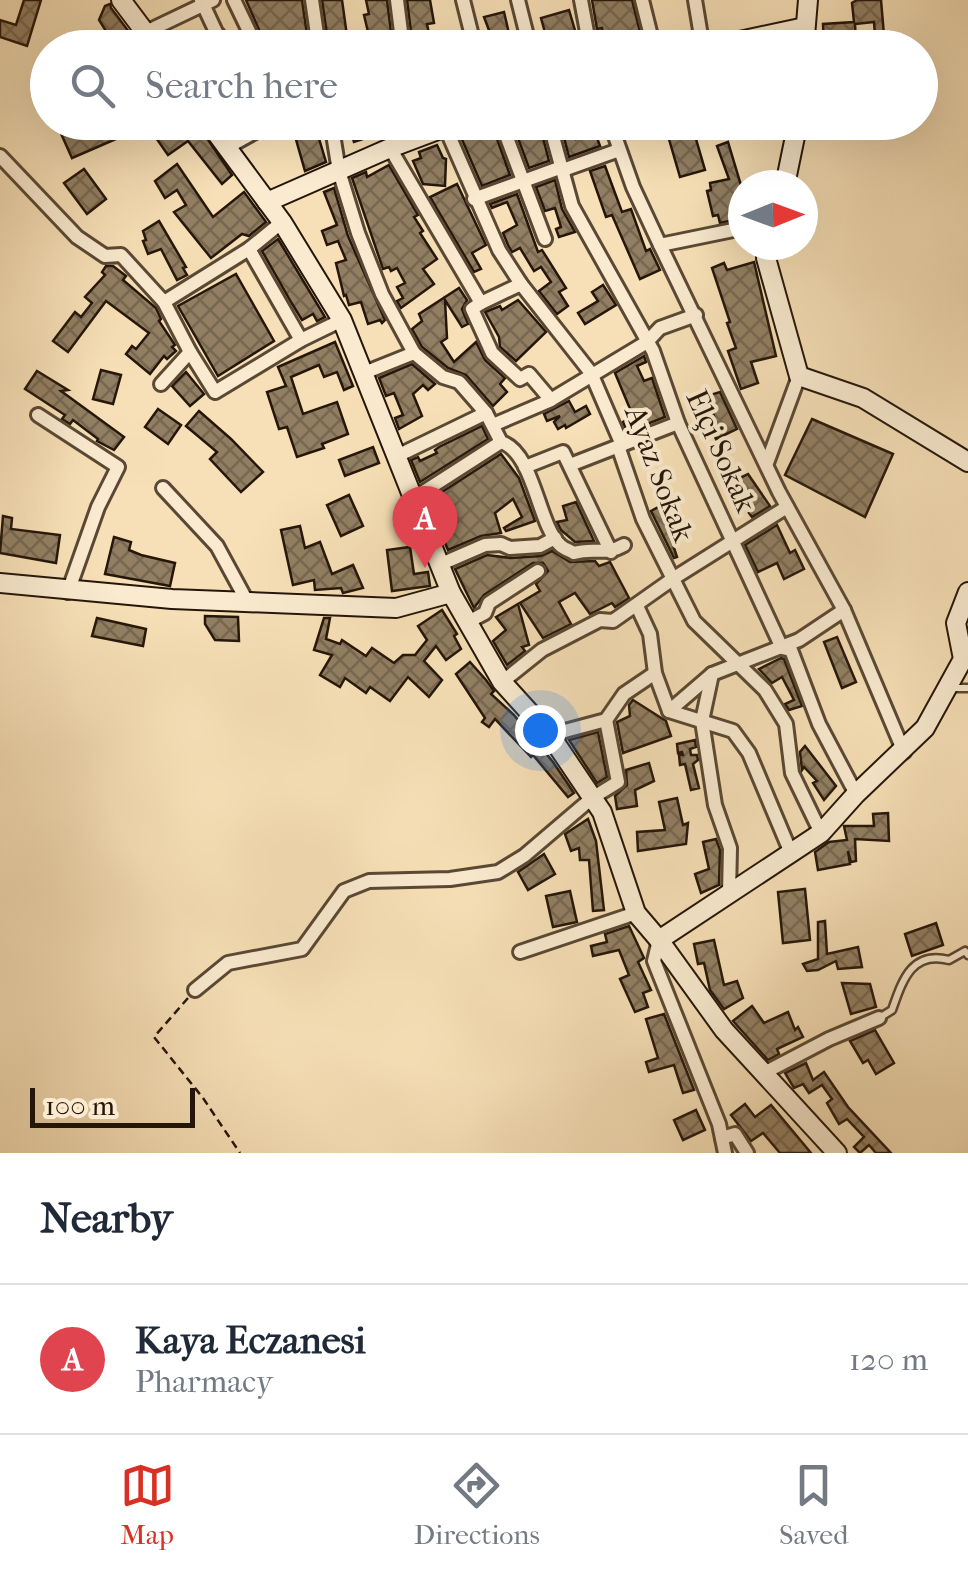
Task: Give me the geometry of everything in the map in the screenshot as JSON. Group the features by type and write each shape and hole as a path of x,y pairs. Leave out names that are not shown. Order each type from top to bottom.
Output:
{"street":[{"path":"121,0 144,30"},
{"path":"234,0 248,30"},
{"path":"312,0 316,30"},
{"path":"397,0 401,30"},
{"path":"463,0 470,30"},
{"path":"518,0 526,30"},
{"path":"581,0 587,30"},
{"path":"642,0 650,30"},
{"path":"696,0 702,30"},
{"path":"795,30 805,28 808,0"},
{"path":"165,30 205,2 215,30"},
{"path":"220,140 282,222 342,320 451,594 502,682 550,734 602,812 636,913 724,1030 837,1153"},
{"path":"226,148 240,140"},
{"path":"334,140 358,233 382,294 414,353 443,377 459,382 489,419 501,442 510,445 558,544 574,553 618,549 563,452 524,467"},
{"path":"267,202 411,140"},
{"name":"Ayaz Sokak","path":"454,140 474,199 498,250 592,373 622,445 619,449 642,519 694,620 765,690 786,724 792,773 820,834"},
{"path":"508,140 544,239"},
{"name":"Elçi Sokak","path":"554,140 581,225 647,342 678,423 782,648 791,650 819,724 856,794"},
{"path":"616,140 660,245 787,507 844,610 904,752"},
{"path":"788,170 794,140"},
{"path":"390,148 481,303"},
{"path":"474,199 619,150"},
{"path":"0,156 77,237 105,256 120,255 164,302 215,392 342,320"},
{"path":"164,302 249,250 282,222"},
{"path":"660,245 728,231"},
{"path":"249,250 301,340"},
{"path":"767,260 799,376 768,464"},
{"path":"521,284 472,309 492,353 520,378 529,374 551,400"},
{"path":"395,457 489,419 551,400 647,342 660,328 696,314"},
{"path":"161,384 190,352"},
{"path":"364,373 414,353"},
{"path":"799,376 864,398 968,462"},
{"path":"38,415 118,467 98,507 68,592"},
{"path":"570,464 678,423"},
{"path":"414,498 501,442"},
{"path":"163,488 217,546 248,603"},
{"path":"502,682 542,650 600,620 613,621 787,507"},
{"path":"441,564 486,545 540,546 555,538"},
{"path":"468,622 486,613 489,603 538,571"},
{"path":"0,583 68,592 396,608 451,594"},
{"path":"725,1153 654,962 659,940 820,834 926,728 966,657 956,622 968,592"},
{"path":"637,606 650,634 655,673 668,710"},
{"path":"668,710 712,674 800,640 844,610"},
{"path":"550,734 606,720 624,694 655,673"},
{"path":"712,674 702,721 716,806 730,848 730,893"},
{"path":"668,710 733,732 749,753 791,853"},
{"path":"195,990 228,963 302,949 344,891 368,881 450,880 498,872 524,856 592,798 618,782 606,720"},
{"path":"520,952 636,913"},
{"path":"764,1073 879,1018"},
{"path":"722,1138 735,1134 747,1153"}],"lane":[{"path":"946,688 968,688"},
{"path":"879,1018 892,1010 902,979 918,964 936,956 949,960 965,951 968,954"}],"path":[{"path":"195,990 154,1037 212,1110 240,1153"}],"building":[{"path":"24,0 41,0 27,46 0,37 0,20 16,25"},
{"path":"246,0 302,0 306,30 259,30"},
{"path":"322,0 342,0 346,30 326,30"},
{"path":"366,0 387,0 391,30 368,30"},
{"path":"407,0 430,0 434,23 427,24 428,30 411,30"},
{"path":"592,0 632,0 640,30 597,29"},
{"path":"881,0 884,30 875,30 874,22 855,24 855,30 823,30 823,24 854,22 852,3"},
{"path":"110,4 128,30 105,30 99,20"},
{"path":"569,10 575,30 544,30 541,18"},
{"path":"504,12 508,30 489,30 484,17"},
{"path":"64,140 113,140 72,158"},
{"path":"158,140 208,140 232,175 222,184 188,141 168,155"},
{"path":"296,140 319,140 326,162 305,171"},
{"path":"462,140 497,140 510,175 482,186"},
{"path":"519,140 544,140 549,161 529,168"},
{"path":"565,140 598,140 600,146 569,157"},
{"path":"669,140 696,140 705,170 680,177"},
{"path":"728,142 736,170 728,170 728,176 717,146"},
{"path":"437,145 446,159 445,186 423,184 413,161 421,158 419,152"},
{"path":"177,164 213,217 244,192 266,222 249,236 242,234 211,258 174,212 186,205 177,190 165,198 155,181"},
{"path":"389,165 418,215 414,217 423,231 420,233 437,259 423,269 434,284 401,308 397,301 403,298 397,287 405,283 397,268 383,269 352,178 366,172 367,177"},
{"path":"605,166 622,212 631,209 646,251 650,249 660,270 640,279 612,215 606,217 590,171"},
{"path":"84,169 106,199 87,214 64,183"},
{"path":"728,179 728,221 720,223 718,215 713,216 707,191 711,190 710,183"},
{"path":"555,180 562,209 575,232 559,237 556,229 561,227 555,208 545,211 536,187"},
{"path":"457,184 486,245 472,253 481,269 474,272 430,197"},
{"path":"334,188 348,236 385,320 382,323 380,320 368,324 361,302 349,305 344,296 336,263 346,260 338,241 327,245 322,231 337,225 324,192"},
{"path":"517,194 538,252 542,250 566,288 559,292 568,306 557,314 539,291 551,282 541,267 534,271 520,248 512,252 508,245 503,233 517,225 507,202 492,208 490,204"},
{"path":"159,221 186,267 183,268 187,275 177,280 161,249 148,254 143,241 143,231"},
{"path":"278,239 325,317 317,321 313,314 302,320 291,302 262,251"},
{"path":"754,262 776,356 751,362 758,383 741,389 728,351 736,348 727,323 730,322 712,268 724,263 727,270"},
{"path":"106,266 113,266 126,276 123,280 156,308 159,321 175,345 172,347 176,351 167,359 164,356 150,374 126,354 132,346 136,349 149,333 106,301 68,352 53,341 75,312 81,317 92,303 85,297 105,275 102,272"},
{"path":"236,274 274,341 218,376 178,306"},
{"path":"603,285 616,305 585,324 578,313 598,301 592,292"},
{"path":"459,288 467,300 462,309 468,324 462,327 445,300 447,338 441,342 454,362 476,342 485,360 505,378 500,384 507,392 493,406 466,375 448,368 422,347 412,329 422,321 419,314"},
{"path":"518,300 546,332 516,361 500,347 499,337 485,312 500,306 502,310"},
{"path":"335,342 353,386 344,390 337,372 324,377 319,365 291,377 303,414 337,402 348,434 297,457 287,427 279,429 267,392 286,386 278,367"},
{"path":"644,356 646,362 637,366 644,381 652,378 665,417 627,432 623,422 633,416 615,373"},
{"path":"412,364 435,384 428,390 423,385 413,394 422,416 399,429 395,418 403,415 394,393 386,396 379,378"},
{"path":"101,370 121,375 113,404 93,399"},
{"path":"37,371 68,390 61,391 124,437 114,450 73,420 70,424 62,419 65,415 25,389"},
{"path":"186,372 204,394 190,406 172,386"},
{"path":"720,392 737,429 716,439 709,425 716,422 707,396"},
{"path":"569,401 575,412 586,406 590,414 558,429 554,422 560,416 547,421 544,414"},
{"path":"158,409 181,425 168,444 145,427"},
{"path":"199,411 263,472 241,492 210,459 217,452 186,426"},
{"path":"812,419 893,454 865,517 785,475"},
{"path":"482,426 488,439 420,482 411,460 418,457 420,461 437,453 439,447"},
{"path":"373,447 379,463 345,476 339,460"},
{"path":"501,454 519,478 535,521 506,531 504,528 522,517 513,499 495,513 501,533 481,536 448,550 428,501"},
{"path":"748,474 770,506 752,517 742,494 736,497 729,483"},
{"path":"349,495 363,526 341,536 327,505"},
{"path":"673,499 686,524 672,529 675,534 670,536 677,557 674,558 651,511"},
{"path":"576,502 594,541 575,542 557,522 567,520 563,506"},
{"path":"3,516 12,518 11,529 60,535 56,563 0,553"},
{"path":"777,525 790,553 795,550 804,569 784,579 777,563 758,572 745,545"},
{"path":"300,526 305,548 320,542 332,574 353,565 363,588 343,593 341,588 315,590 314,580 293,585 281,530"},
{"path":"114,537 131,542 129,550 175,563 170,586 105,574"},
{"path":"410,547 414,574 428,572 430,586 392,591 387,550"},
{"path":"552,551 570,562 595,561 599,566 610,562 629,598 615,607 612,603 590,614 575,593 559,602 571,624 543,638 520,603 540,591 536,584 548,571 543,563 533,563 484,595 474,608 455,569 487,555 511,558 541,556"},
{"path":"518,604 529,645 522,647 525,651 507,665 493,641 506,630 496,617"},
{"path":"442,610 461,649 446,660 436,646 424,661 442,680 429,697 408,677 390,701 370,687 366,693 345,678 340,687 320,675 332,655 314,650 324,618 330,618 326,639 340,644 342,640 366,656 372,648 394,663 403,655 415,655 427,640 418,626"},
{"path":"205,616 238,617 239,641 215,640 205,624"},
{"path":"97,618 146,629 143,646 92,636"},
{"path":"837,637 856,682 842,688 824,642"},
{"path":"781,658 802,706 789,710 785,704 794,700 782,677 772,683 759,669"},
{"path":"470,662 494,691 491,694 514,715 574,793 568,797 533,755 495,719 489,727 482,722 485,718 456,674"},
{"path":"633,700 666,721 671,736 623,753 617,722 630,716 629,705"},
{"path":"598,732 607,777 597,783 569,740"},
{"path":"695,740 696,747 690,749 691,755 697,755 693,764 699,788 691,790 685,764 680,765 679,755 683,755 678,753 677,744"},
{"path":"805,746 836,786 824,800 813,783 817,781 804,767 802,770 800,752"},
{"path":"649,763 654,781 635,790 637,806 617,809 615,796 627,785 626,770"},
{"path":"677,798 683,825 688,823 686,844 638,851 637,832 665,830 659,802"},
{"path":"888,813 889,841 855,839 856,861 851,862 848,851 850,864 818,870 815,852 829,842 847,840 844,826 874,826 873,814"},
{"path":"588,819 596,841 604,910 593,911 589,860 580,860 579,848 571,851 565,834"},
{"path":"716,839 720,850 719,885 701,893 695,874 709,869 703,842"},
{"path":"544,854 555,874 528,890 518,872"},
{"path":"805,889 810,940 783,943 778,892"},
{"path":"570,891 577,922 553,927 546,896"},
{"path":"825,921 827,954 858,947 862,967 838,969 836,961 807,971 803,964 818,959 818,922"},
{"path":"936,923 943,945 912,956 905,934"},
{"path":"629,926 644,958 638,962 651,990 643,993 648,1007 635,1012 620,979 629,975 619,950 593,956 591,946 607,942 605,934"},
{"path":"714,940 724,985 737,981 743,998 724,1009 710,990 704,963 698,964 694,944"},
{"path":"842,983 870,984 876,1007 851,1014"},
{"path":"752,1006 764,1023 788,1012 795,1030 798,1027 803,1037 777,1049 779,1054 768,1060 733,1021"},
{"path":"664,1014 694,1090 683,1093 674,1065 649,1072 646,1062 658,1058 646,1019"},
{"path":"875,1030 894,1063 876,1074 868,1060 863,1063 850,1041"},
{"path":"806,1063 813,1080 824,1072 848,1107 891,1153 876,1153 869,1145 860,1153 854,1147 864,1137 847,1119 839,1124 827,1103 832,1099 822,1085 809,1093 803,1084 794,1088 785,1073"},
{"path":"745,1104 755,1117 771,1105 811,1153 780,1153 763,1133 751,1141 731,1115"},
{"path":"696,1110 705,1130 683,1140 674,1120"}],"place":[{"name":"Kaya Eczanesi","path":"425,568"}]}
